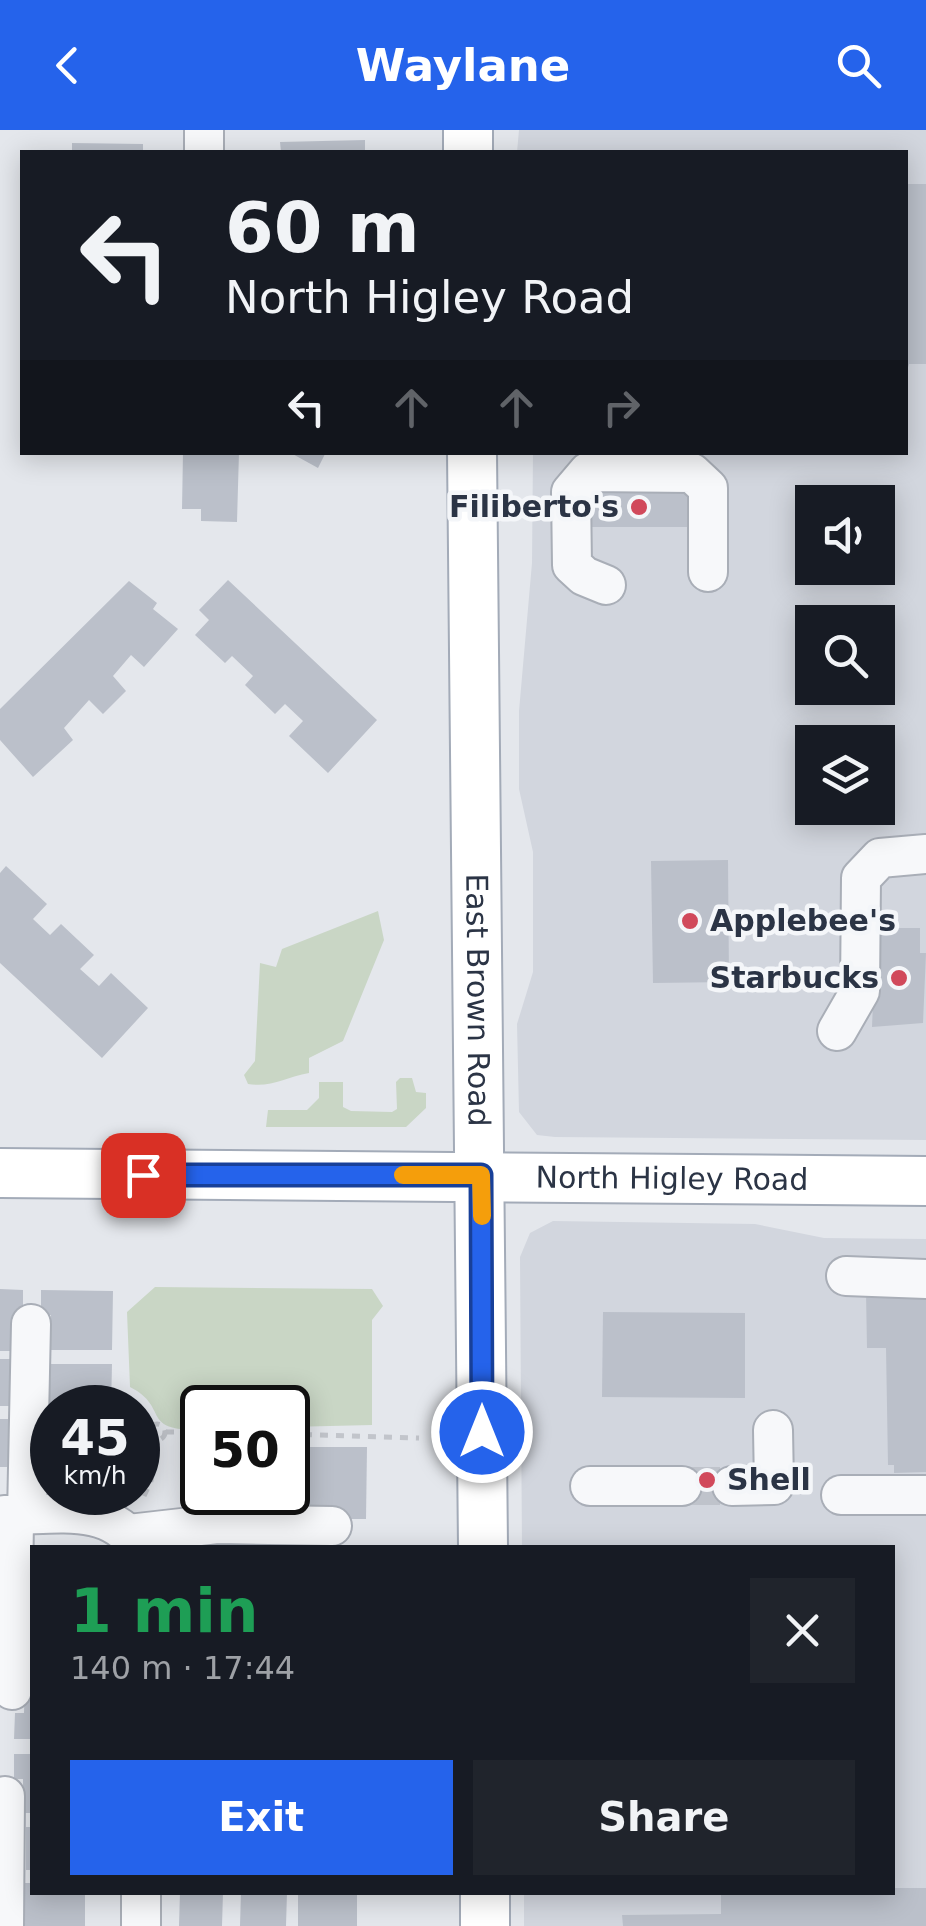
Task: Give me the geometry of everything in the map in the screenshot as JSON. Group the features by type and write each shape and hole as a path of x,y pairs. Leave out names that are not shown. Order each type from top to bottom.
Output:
{"main road":[{"name":"East Brown Road","path":"472,455 483,1545"},
{"name":"North Higley Road","path":"0,1173 926,1181"},
{"path":"484,1895 485,1926"}],"street":[{"path":"606,585 584,576 572,564 571,492 588,472 692,473 701,479 708,488 708,572"},
{"path":"837,1031 860,991 861,878 880,858 926,854"},
{"path":"846,1276 926,1280"},
{"path":"12,1690 14,1515 31,1324"},
{"path":"732,1486 774,1485 772,1430"},
{"path":"590,1486 682,1486"},
{"path":"841,1495 926,1495"},
{"path":"14,1515 105,1516 133,1526 332,1526"},
{"path":"4,1796 4,1926"},
{"path":"141,1895 141,1926"}],"path":[{"path":"160,1425 166,1432"},
{"path":"160,1437 166,1432 180,1432"},
{"path":"310,1435 418,1438"}],"shaded area":[{"path":"519,130 926,130 926,1140 537,1135 519,1112 517,1024 533,972 533,852 519,789 519,711 532,563 533,455 908,455 908,150 517,150"},
{"path":"553,1221 755,1224 824,1238 926,1239 926,1926 524,1926 524,1895 895,1895 895,1545 522,1545 520,1257 530,1233"}],"green space":[{"path":"378,911 384,940 343,1041 309,1058 309,1073 271,1083 248,1084 244,1075 255,1061 260,963 276,967 282,949"},
{"path":"412,1078 416,1092 426,1093 426,1108 406,1127 266,1127 268,1110 307,1110 319,1098 319,1082 343,1082 343,1107 351,1111 392,1112 397,1109 396,1082"},
{"path":"155,1287 372,1289 383,1306 372,1320 372,1425 310,1426 310,1385 180,1385 180,1429 170,1427 160,1420 160,1385 130,1385 127,1312"}],"building":[{"path":"365,140 365,150 281,150 280,142"},
{"path":"72,143 143,144 143,150 72,150"},
{"path":"908,184 926,184 926,364 909,364 908,367"},
{"path":"183,455 239,455 237,522 201,521 201,509 182,509"},
{"path":"294,455 324,455 318,468"},
{"name":"Filiberto's","path":"590,487 687,487 687,527 590,527"},
{"path":"228,580 377,720 328,773 289,736 303,721 285,704 275,714 245,685 253,676 232,656 225,663 195,635 209,620 199,610"},
{"path":"129,581 157,603 153,609 178,629 144,667 131,655 113,676 126,691 103,714 89,700 64,728 73,740 33,777 0,740 0,709"},
{"name":"Applebee's","path":"728,860 729,982 653,983 651,861"},
{"path":"6,866 47,904 33,919 50,935 61,924 94,955 80,969 99,986 111,973 148,1008 102,1058 0,963 0,873"},
{"path":"865,928 920,928 920,953 926,953 923,1023 872,1027 874,977"},
{"path":"0,1289 23,1290 23,1315 15,1315 14,1351 0,1351"},
{"path":"41,1290 113,1291 112,1350 51,1350 51,1315 41,1315"},
{"path":"866,1292 926,1296 926,1472 894,1473 894,1465 888,1465 886,1348 867,1348"},
{"name":"Shell","path":"603,1312 745,1313 745,1398 602,1397"},
{"path":"0,1359 13,1359 13,1406 0,1406"},
{"path":"50,1364 112,1364 112,1385 50,1385"},
{"path":"0,1419 13,1419 12,1467 0,1467"},
{"path":"310,1447 367,1447 366,1519 334,1519 310,1511"},
{"name":"Shell","path":"682,1473 732,1473 732,1496 682,1496"},
{"path":"25,1677 30,1678 30,1739 14,1739 15,1713 24,1713"},
{"path":"14,1754 30,1754 30,1813 23,1813 23,1779 14,1779"},
{"path":"26,1827 30,1827 30,1870 26,1870"},
{"path":"24,1883 30,1883 30,1895 85,1895 85,1926 23,1926"},
{"path":"895,1888 926,1888 926,1926 623,1926 622,1915 721,1914 721,1895 895,1895"},
{"path":"180,1895 223,1895 222,1926 179,1926"},
{"path":"241,1895 287,1895 286,1926 240,1926"},
{"path":"298,1895 357,1895 357,1926 298,1926"}],"tunnel":[{"path":"682,1486 732,1486"}],"slow traffic":[{"path":"403,1175 481,1175 482,1216"}],"place":[{"name":"Filiberto's","path":"639,507"},
{"name":"Applebee's","path":"690,921"},
{"name":"Starbucks","path":"899,978"},
{"name":"Shell","path":"707,1480"}],"route":[{"path":"143,1175 481,1175 482,1432"}]}
